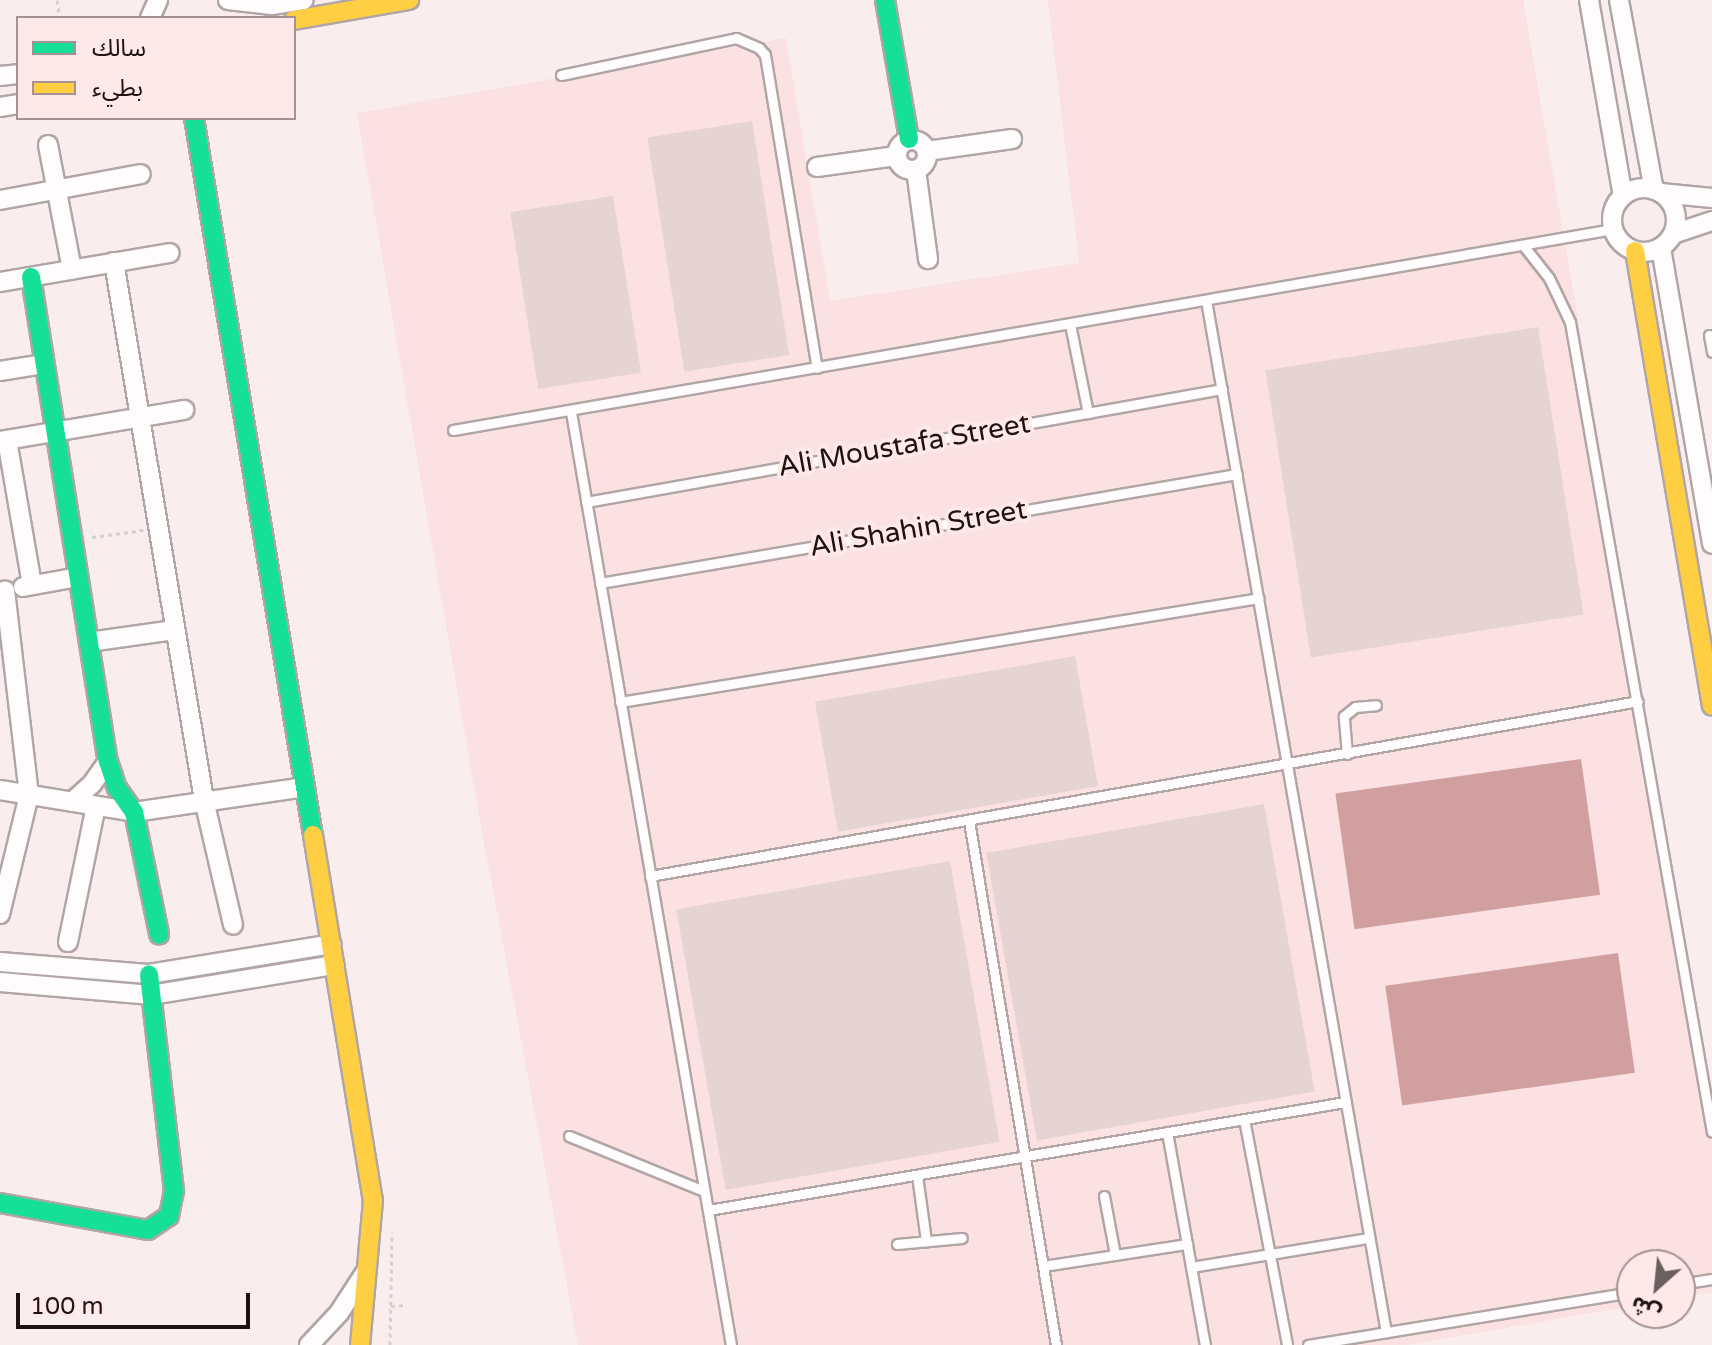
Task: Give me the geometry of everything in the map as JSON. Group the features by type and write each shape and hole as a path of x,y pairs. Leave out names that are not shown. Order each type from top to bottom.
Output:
{"street":[{"path":"228,0 255,11 304,0"},
{"path":"296,20 409,0"},
{"path":"885,0 909,139"},
{"path":"1623,196 1590,6 1619,4 1658,191 1676,216 1667,241 1712,544"},
{"path":"194,120 373,1200 360,1345"},
{"path":"896,156 905,169 916,170 924,165 927,151 921,142 909,139"},
{"path":"896,156 899,147 909,139"},
{"path":"927,151 1012,139"},
{"path":"48,145 72,270"},
{"path":"817,167 896,156"},
{"path":"916,170 928,259"},
{"path":"0,200 141,174"},
{"path":"1712,198 1638,189 1623,196 1613,211 1613,229 1625,246 1635,251 1712,221"},
{"path":"1635,251 1712,706"},
{"path":"0,282 170,253"},
{"path":"114,262 204,800 233,925"},
{"path":"31,277 108,761 117,788 134,812 159,934"},
{"path":"0,371 44,364"},
{"path":"32,585 4,441 184,410"},
{"path":"0,914 29,795 2,590 78,577"},
{"path":"89,642 174,630"},
{"path":"72,802 92,784 108,761"},
{"path":"0,790 134,812 305,787"},
{"path":"68,942 96,806"},
{"path":"0,962 149,974 332,944"},
{"path":"0,982 151,995 335,965"},
{"path":"0,1203 148,1230 169,1216 174,1191 149,974"},
{"path":"315,1341 339,1313 369,1267"}],"lane":[{"path":"561,75 736,38 759,48 765,55 817,368"},
{"path":"453,430 571,412 1613,229"},
{"path":"1523,245 1549,278 1570,322 1712,1132"},
{"path":"1206,300 1386,1332"},
{"path":"1070,324 1088,413"},
{"path":"1709,335 1712,352"},
{"name":"Ali Moustafa Street","path":"586,502 1222,389"},
{"path":"571,412 731,1345"},
{"name":"Ali Shahin Street","path":"600,583 1237,474"},
{"path":"620,702 1259,598"},
{"path":"650,876 1286,766 1638,701"},
{"path":"1347,754 1344,716 1355,707 1376,705"},
{"path":"969,821 1056,1345"},
{"path":"708,1210 1345,1102"},
{"path":"1244,1119 1287,1345"},
{"path":"1167,1132 1205,1345"},
{"path":"569,1136 704,1191"},
{"path":"917,1175 926,1241"},
{"path":"1104,1196 1115,1255"},
{"path":"897,1244 962,1238"},
{"path":"1191,1267 1369,1238"},
{"path":"1043,1266 1187,1244"},
{"path":"1308,1345 1616,1295"}],"path":[{"path":"72,540 158,528"},
{"path":"391,1306 406,1305"}],"shaded area":[{"path":"1048,0 1523,0 1712,1096 1712,1292 1696,1295 1696,1249 1616,1249 1616,1309 1406,1345 578,1345 480,821 357,113 786,38 830,301 1079,263"},
{"path":"1581,759 1600,895 1354,929 1335,794"},
{"path":"1618,953 1635,1073 1402,1106 1385,986"}],"building":[{"path":"752,121 789,355 684,372 647,138"},
{"path":"613,196 641,373 538,389 510,212"},
{"path":"1538,327 1584,614 1311,658 1265,370"},
{"path":"1075,656 1098,786 838,832 815,702"},
{"path":"1264,804 1315,1092 1037,1141 986,853"},
{"path":"950,861 999,1142 726,1190 676,909"}],"traffic: fast":[{"path":"885,0 909,139"},
{"path":"194,120 313,835"},
{"path":"31,277 108,761 117,788 134,812 159,934"},
{"path":"0,1203 148,1230 169,1216 174,1191 149,974"}],"traffic: slow":[{"path":"296,20 409,0"},
{"path":"1635,251 1712,706"},
{"path":"313,835 373,1200 360,1345"}]}
